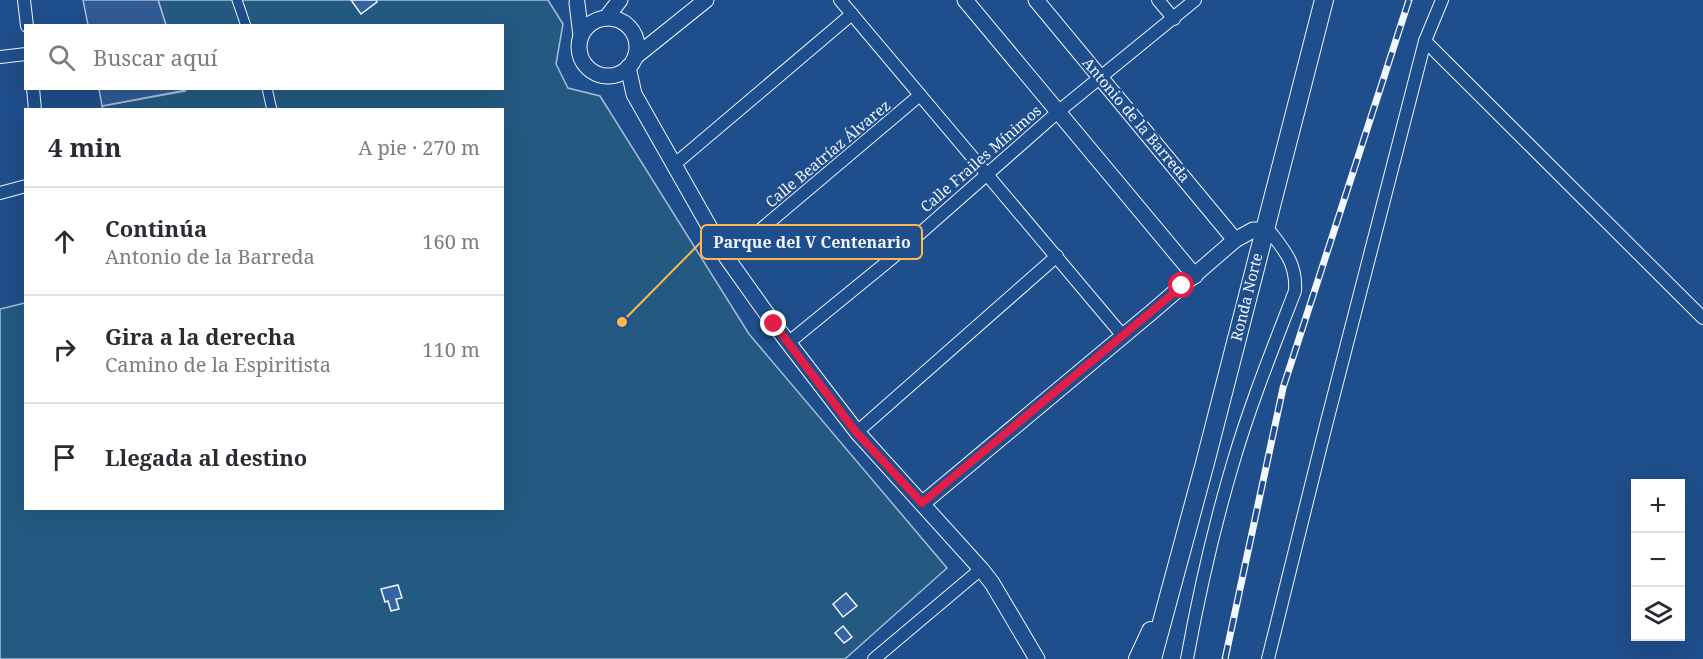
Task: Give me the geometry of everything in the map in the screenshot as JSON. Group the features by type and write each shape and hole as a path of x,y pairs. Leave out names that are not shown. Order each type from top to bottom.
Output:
{"main road":[{"name":"Ronda Norte","path":"1152,659 1324,0"},
{"name":"Ronda Norte","path":"1138,659 1169,594"}],"street":[{"path":"24,0 27,24"},
{"path":"237,0 245,24"},
{"path":"620,0 602,19 590,25 582,36 579,46 585,65 599,75 626,66 706,0"},
{"path":"840,0 1123,336"},
{"path":"965,0 1195,276"},
{"name":"Antonio de la Barreda","path":"1036,0 1235,240"},
{"path":"1158,0 1174,19"},
{"name":"Calle Frailes Mínimos","path":"788,343 892,258 985,174 1100,76 1195,0"},
{"path":"1268,659 1425,40 1442,0"},
{"path":"576,2 602,19 616,19 626,24 633,32 637,47 626,66 634,94 727,258 856,432 981,569 1037,659"},
{"path":"576,2 582,36"},
{"path":"675,164 852,14"},
{"path":"1425,40 1703,318"},
{"path":"0,57 24,54"},
{"path":"33,90 34,108"},
{"path":"267,90 272,108"},
{"name":"Calle Beatríaz Álvarez","path":"727,258 920,95"},
{"path":"0,193 24,187"},
{"path":"922,503 1195,276 1235,240 1264,227 1290,260 1296,274 1295,291 1233,463 1207,560 1187,659"},
{"path":"856,432 1057,256"},
{"path":"875,659 981,569"}],"shaded area":[{"path":"83,0 158,0 166,24 88,24"},
{"path":"158,0 548,0 563,24 556,64 568,88 600,96 749,334 947,568 845,659 0,659 0,309 24,303 24,510 504,510 504,108 102,108 102,106 185,90 504,90 504,24 166,24"},
{"path":"99,90 186,90 102,106"}],"building":[{"path":"351,0 376,0 377,2 361,14"},
{"path":"398,585 402,598 396,599 399,609 391,611 381,589"},
{"path":"846,593 857,606 843,617 833,604"},
{"path":"843,626 852,637 844,643 835,633"}],"railway":[{"path":"1225,659 1283,388 1409,0"}],"place":[{"name":"Parque del V Centenario","path":"622,322"}],"route":[{"path":"774,324 856,432 922,503 1182,286"}]}
